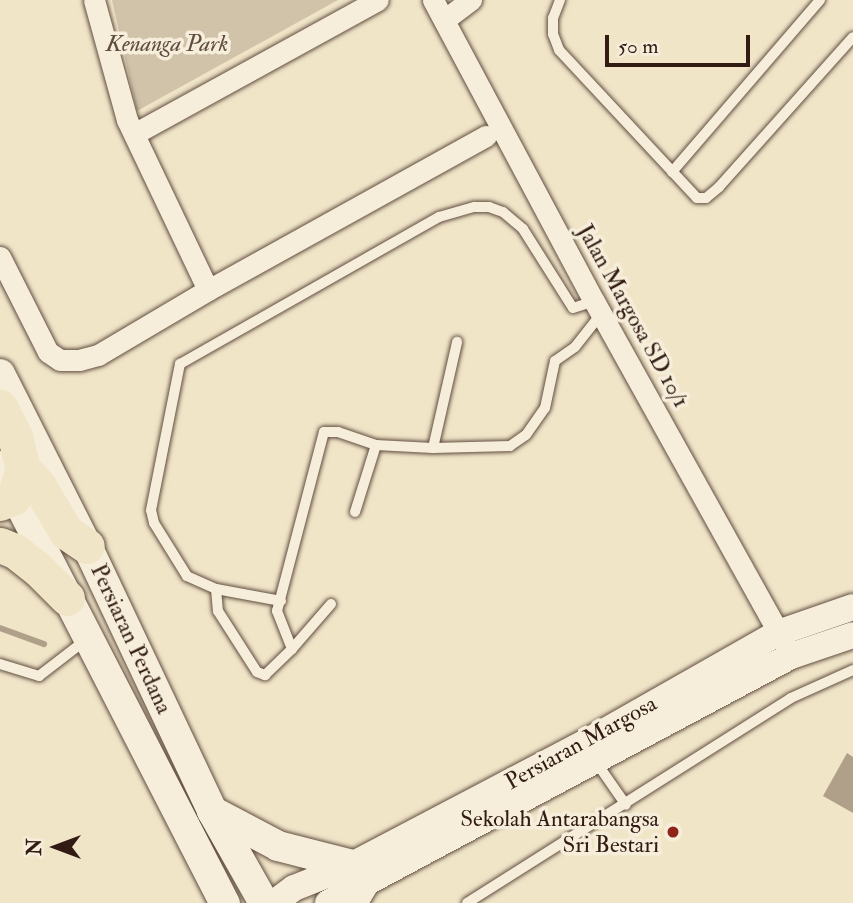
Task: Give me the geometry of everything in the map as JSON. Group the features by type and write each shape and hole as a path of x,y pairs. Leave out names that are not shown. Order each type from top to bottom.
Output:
{"highway":[{"path":"0,407 15,437 8,479 39,486 66,532 88,546"},
{"path":"0,545 15,551 67,597"}],"main road":[{"name":"Persiaran Perdana","path":"0,374 88,546 212,811 264,903"},
{"name":"Persiaran Perdana","path":"8,479 224,900"},
{"path":"212,811 357,883"}],"street":[{"path":"94,0 127,120 208,290"},
{"path":"134,134 378,0"},
{"name":"Jalan Margosa SD 10/1","path":"433,0 598,307 785,644"},
{"path":"444,20 471,0"},
{"path":"0,257 48,352 60,360 79,360 98,355 208,290 486,136"},
{"name":"Persiaran Margosa","path":"328,903 588,741 785,644 853,607"},
{"name":"Persiaran Margosa","path":"274,903 294,888 357,883 596,762 785,644 853,635"}],"lane":[{"path":"560,0 553,18 553,34 559,50 697,198 706,198 853,37"},
{"path":"672,172 820,0"},
{"path":"281,601 216,589 187,576 154,523 151,510 180,363 439,216 475,206 489,206 503,212 523,229 573,308 598,307"},
{"path":"292,649 277,611 324,432 338,432 376,445 433,448 510,446 526,435 545,408 555,361 575,347 598,307"},
{"path":"433,448 457,342"},
{"path":"355,512 376,445"},
{"path":"216,589 218,611 257,672 265,675 331,604"},
{"path":"0,664 39,676 88,638"},
{"path":"467,903 626,805 791,698 853,670"},
{"path":"596,762 626,805"}],"green space":[{"name":"Kenanga Park","path":"112,0 338,0 137,111"}],"shaded area":[{"path":"847,753 853,757 853,813 823,796"}],"waterway":[{"path":"0,628 44,644"}],"place":[{"name":"Sekolah Antarabangsa Sri Bestari","path":"673,832"}]}
